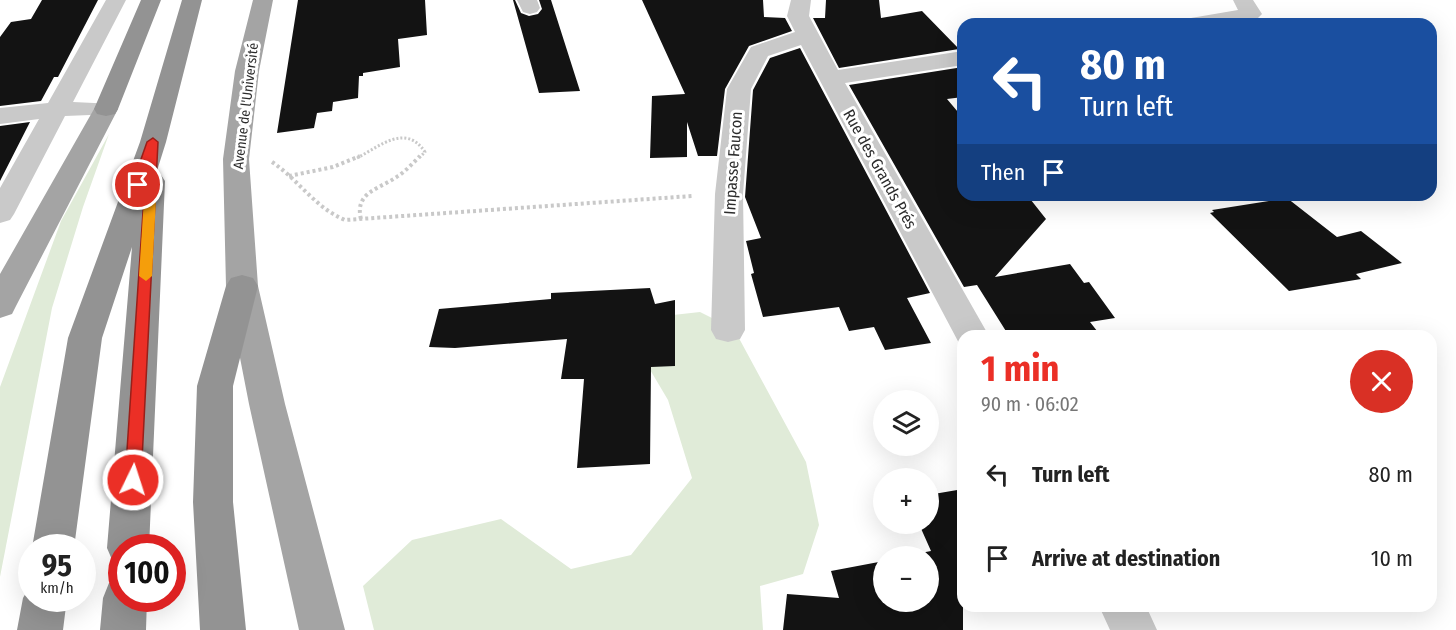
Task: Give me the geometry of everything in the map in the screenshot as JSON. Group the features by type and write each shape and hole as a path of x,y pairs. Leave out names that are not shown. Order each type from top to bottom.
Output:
{"highway":[{"path":"106,109 151,0"},
{"path":"55,534 85,338 153,142 192,0"},
{"path":"129,534 153,142"},
{"path":"223,630 213,501 215,386 242,286"},
{"path":"40,630 43,612"},
{"path":"123,630 124,612"}],"main road":[{"name":"Avenue de l'Université","path":"263,0 247,71 236,159 242,286 267,404 322,630"},
{"path":"0,306 106,109"}],"street":[{"path":"0,214 116,0"},
{"name":"Rue des Grands Prés","path":"801,0 798,16 807,35 969,330"},
{"path":"1227,18 1251,14 1243,0"},
{"name":"Impasse Faucon","path":"728,330 729,194 739,89 759,52 807,35"},
{"path":"830,78 957,59"},
{"path":"0,116 58,109 106,109"},
{"path":"1124,612 1134,630"}],"path":[{"path":"288,176 317,171 350,161 373,148 408,137 417,141 425,152 399,176 363,197 358,208 361,219"},
{"path":"236,159 267,159 280,167 318,207 329,215 345,220 729,194"}],"green space":[{"path":"109,134 83,207 52,308 0,577 0,387 61,221"},
{"path":"700,312 734,329 806,462 819,525 803,574 760,586 763,630 374,630 363,586 412,540 501,519 571,569 631,555 692,478 668,400 649,368 664,316"}],"building":[{"path":"42,0 98,0 58,77 54,77 41,101 0,106 0,37 11,22 31,19"},
{"path":"298,0 425,0 427,35 398,39 400,67 363,73 363,76 359,76 358,98 333,102 332,111 317,113 314,128 277,133"},
{"path":"513,0 521,13 529,16 538,14 542,9 539,0 551,0 580,91 539,93"},
{"path":"642,0 763,0 764,17 785,18 792,31 749,46 725,89 717,156 698,156 687,122 687,157 650,158 652,96 685,94"},
{"path":"826,0 879,0 881,18 922,11 957,49 839,68 813,18 825,18"},
{"path":"800,48 930,293 907,298 931,343 885,350 874,327 849,331 839,307 763,317 751,274 754,273 746,241 761,238 745,197 753,90 770,58"},
{"path":"957,68 957,98 947,99 957,111 957,201 1032,201 1046,219 995,277 1070,264 1084,283 1089,282 1115,318 1090,322 1096,330 1005,330 977,285 964,287 849,85"},
{"path":"30,122 0,181 0,126"},
{"path":"1268,201 1291,201 1337,237 1361,231 1402,263 1356,274 1361,279 1289,291 1210,213 1214,212 1212,210"},
{"path":"650,288 655,304 675,300 675,366 651,367 650,464 577,468 584,379 561,379 567,339 455,348 429,347 439,309 551,299 551,293"},
{"path":"957,490 957,612 963,612 963,630 783,630 787,594 839,598 831,571 873,563 873,612 939,612 939,546 929,546 923,534 939,534 939,493"}],"slow traffic":[{"path":"146,276 150,199"}],"route":[{"path":"133,480 153,142 138,185"}]}
